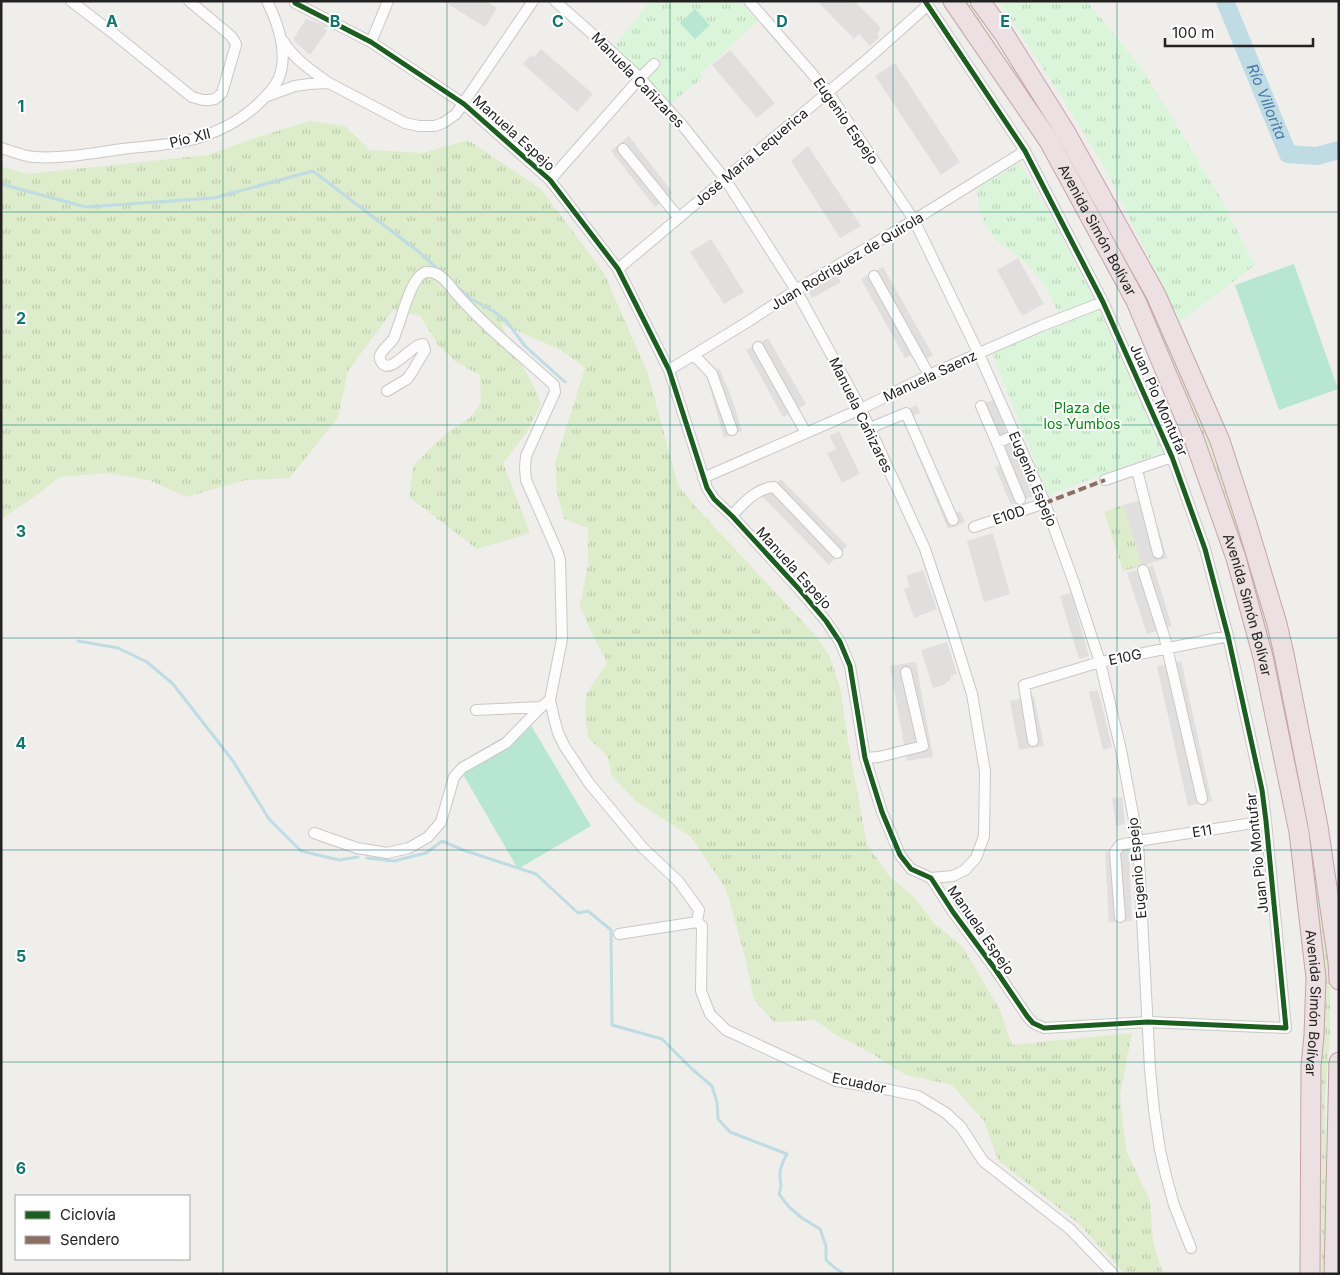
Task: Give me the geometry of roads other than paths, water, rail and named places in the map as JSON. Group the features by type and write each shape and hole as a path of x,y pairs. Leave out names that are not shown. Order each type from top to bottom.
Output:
{"highway":[{"name":"Avenida Simón Bolívar","path":"953,1 1049,140 1136,300 1194,439 1236,558 1263,657 1299,832 1316,978 1311,1066 1309,1271"},
{"name":"Avenida Simón Bolívar","path":"980,1 1004,34 1066,133 1156,295 1220,441 1249,530 1284,654 1318,826 1339,980"},
{"name":"Avenida Simón Bolívar","path":"1335,1271 1339,1062"}],"street":[{"path":"71,1 192,97 203,100 215,99 222,93 236,45 231,36 188,1"},
{"name":"Pío XII","path":"1,148 33,157 49,157 167,144 200,137 226,127 246,114 266,96 276,84 281,71 283,57 281,38 267,1"},
{"path":"371,42 388,1"},
{"path":"281,38 290,52 329,83 405,123 419,126 435,126 443,124 456,114 464,104 533,1"},
{"name":"Manuela Cañizares","path":"555,1 640,78 683,126 725,179 796,290 861,409 924,548 972,694 986,771 984,836 976,858 964,870 953,876 931,878"},
{"name":"Eugenio Espejo","path":"749,1 828,92 914,220 979,354 1045,503 1100,662 1121,750 1138,841 1154,1110 1160,1150 1174,1205 1190,1248"},
{"name":"Manuela Espejo","path":"294,3 371,42 464,104 550,180 618,269 669,370 707,488 714,499 798,588 826,621 840,642 850,666 865,758 882,812 900,855 911,869 931,878 1033,1023 1044,1028 1148,1022 1286,1028"},
{"name":"José Maria Lequerica","path":"618,269 828,92 927,3"},
{"name":"Juan Pio Montufar","path":"927,3 1025,151 1103,302 1172,457 1204,549 1228,636 1262,790 1286,1028"},
{"path":"550,180 654,64"},
{"path":"266,96 295,86 329,83"},
{"path":"623,148 679,218"},
{"name":"Juan Rodriguez de Quirola","path":"669,370 796,290 1025,151"},
{"path":"314,833 357,848 387,853 409,848 428,837 441,822 454,777 458,772 506,743 550,700 562,639 560,560 526,480 525,467 526,456 555,392 554,385 476,315 446,280 435,273 427,272 420,275 414,284 394,336 381,353 381,363 385,366 395,364 417,345 423,344 425,350 407,379 387,391"},
{"path":"874,276 929,376"},
{"name":"Manuela Saenz","path":"703,478 861,409 1041,326 1103,302"},
{"path":"758,347 806,433"},
{"path":"694,356 712,374 732,430"},
{"path":"981,406 1020,498"},
{"path":"870,429 906,413 952,520"},
{"path":"997,443 1015,435"},
{"path":"1105,480 1172,457"},
{"path":"1137,470 1158,554"},
{"path":"732,516 759,491 774,487 837,553"},
{"name":"E10D","path":"974,527 1045,503"},
{"path":"1143,570 1167,648 1202,799"},
{"name":"E10G","path":"1033,741 1024,685 1100,662 1228,636"},
{"path":"865,758 879,757 923,746 906,672"},
{"name":"Ecuador","path":"550,700 558,733 589,783 643,848 679,882 699,910 697,922 702,926 701,991 710,1014 726,1030 836,1081 918,1096 946,1113 961,1127 983,1161 1070,1229 1113,1274"},
{"path":"476,710 541,707"},
{"name":"E11","path":"1120,917 1115,852 1123,843 1266,821"},
{"path":"619,934 697,922"}],"waterway":[{"name":"Río Villorita","path":"1225,1 1288,154 1317,156 1339,150"},
{"path":"1,184 86,207 214,198 313,171 419,252 441,272"},
{"path":"453,283 471,299 493,311 507,322 525,346 565,382"},
{"path":"78,641 118,648 147,662 173,684 233,761 269,819 301,851 339,860 358,857"},
{"path":"367,858 394,861 426,853 442,841 463,850 536,874 578,913 588,911 611,930 612,1025 662,1039 712,1086 717,1102 718,1119 730,1132 787,1154 781,1168 779,1194 789,1207 820,1229 826,1246 826,1260 844,1274"}],"park label":[{"name":"Plaza de los Yumbos","path":"1082,416"}]}
